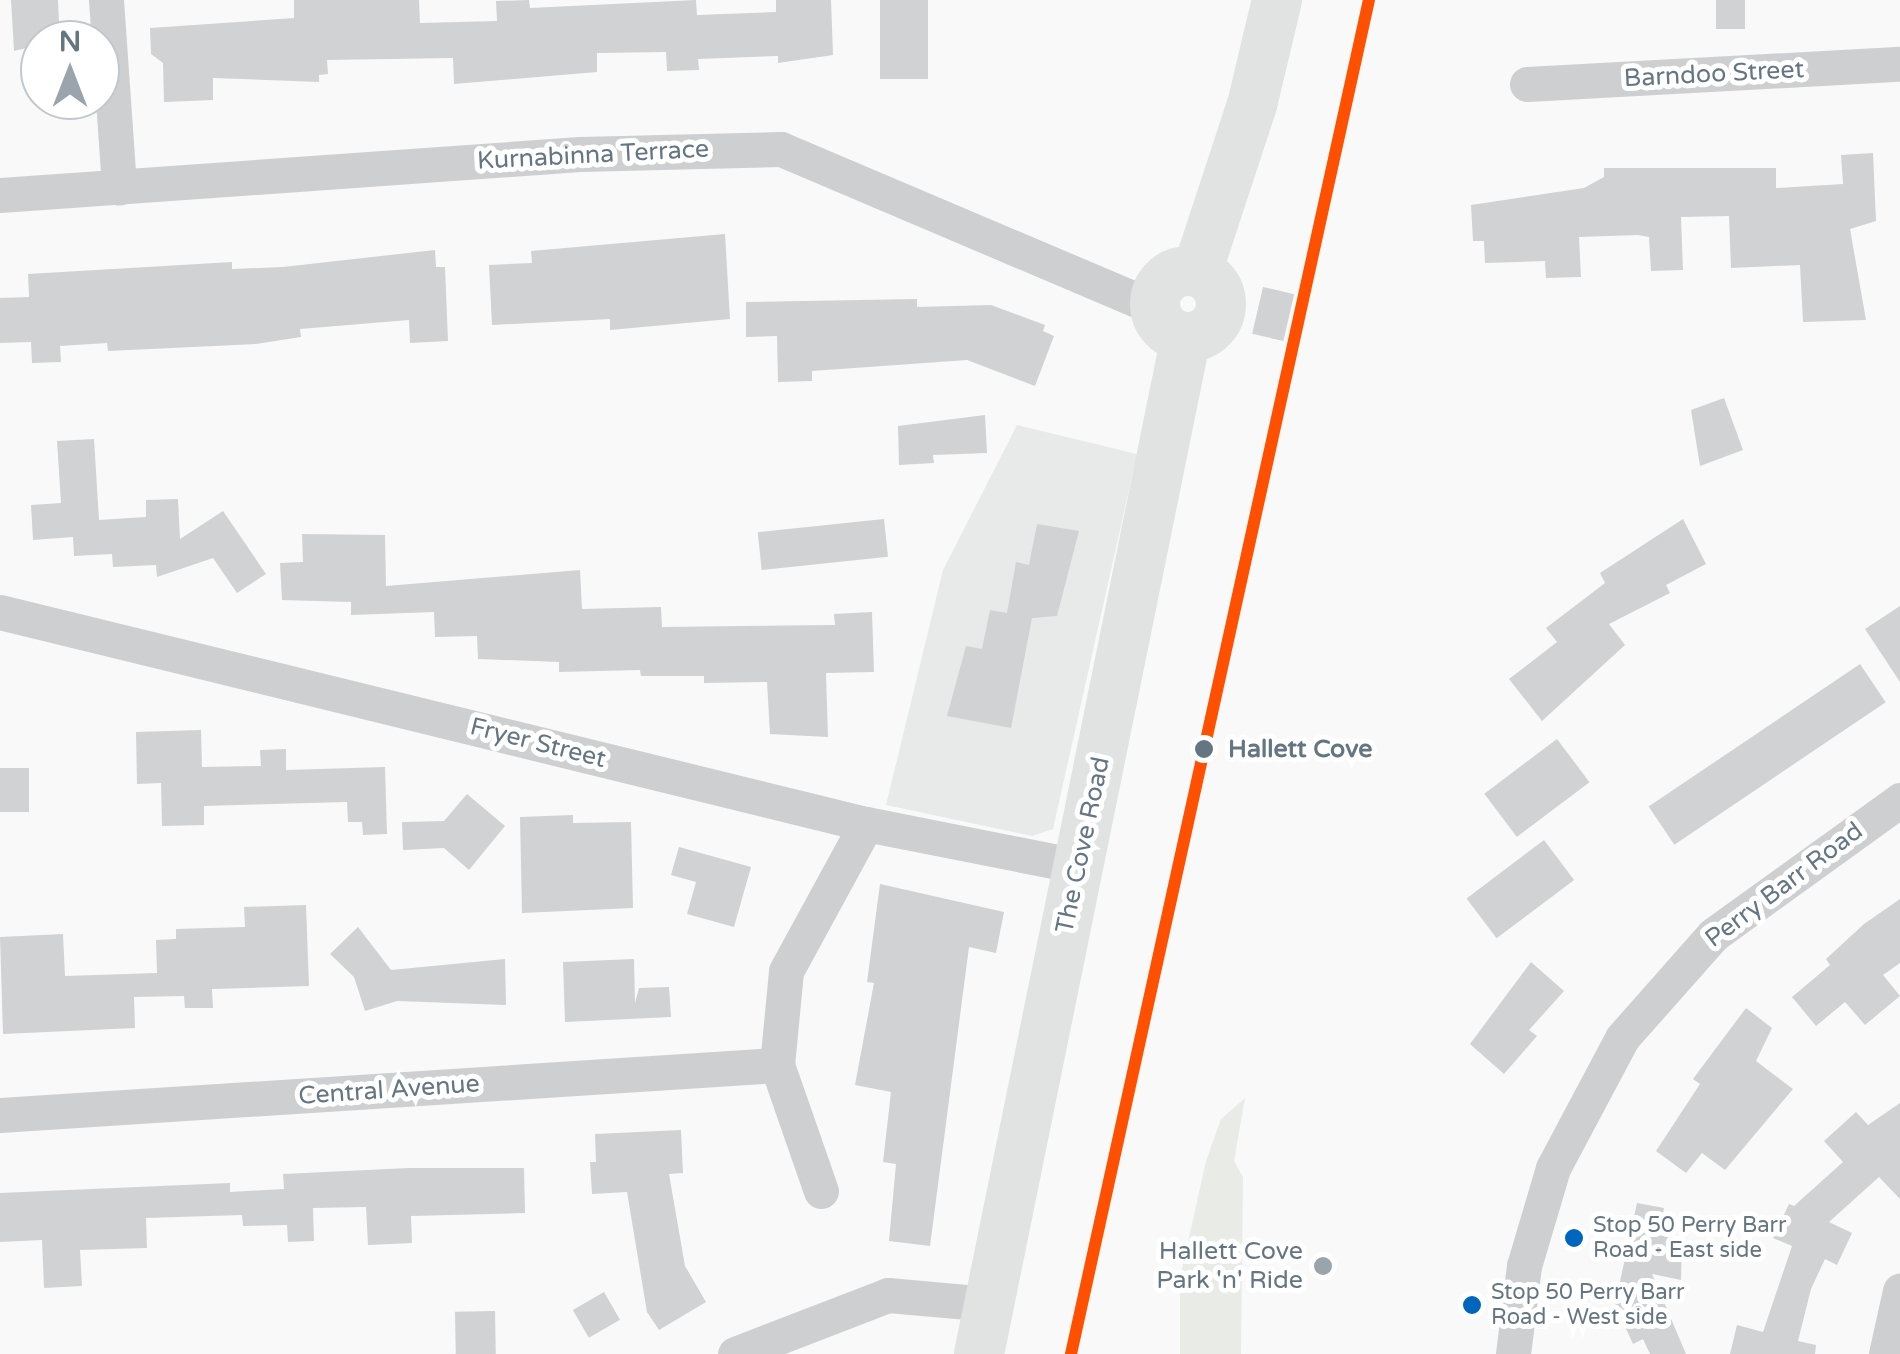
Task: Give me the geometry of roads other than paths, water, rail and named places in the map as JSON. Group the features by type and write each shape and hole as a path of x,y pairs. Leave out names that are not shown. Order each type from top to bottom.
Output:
{"street":[{"path":"106,0 120,188"},
{"path":"1170,322 1207,332 1222,304 1215,284 1197,272 1252,105 1278,0"},
{"name":"Barndoo Street","path":"1528,84 1900,64"},
{"name":"Kurnabinna Terrace","path":"0,195 580,154 781,148 1170,322"},
{"name":"The Cove Road","path":"978,1354 1078,866 1170,322"},
{"name":"Fryer Street","path":"0,612 866,824 1078,866"},
{"name":"Perry Barr Road","path":"1513,1354 1524,1266 1553,1168 1622,1038 1713,936 1900,800"},
{"path":"821,1191 777,1065 786,971 866,824"},
{"name":"Central Avenue","path":"0,1115 777,1065"},
{"path":"1886,1354 1900,1291"},
{"path":"734,1354 888,1296 988,1304"}],"place":[{"name":"Hallett Cove","path":"1204,749"},
{"name":"Stop 50 Perry Barr Road - East side","path":"1574,1238"},
{"name":"Hallett Cove Park 'n' Ride","path":"1323,1266"},
{"name":"Stop 50 Perry Barr Road - West side","path":"1472,1305"}]}
